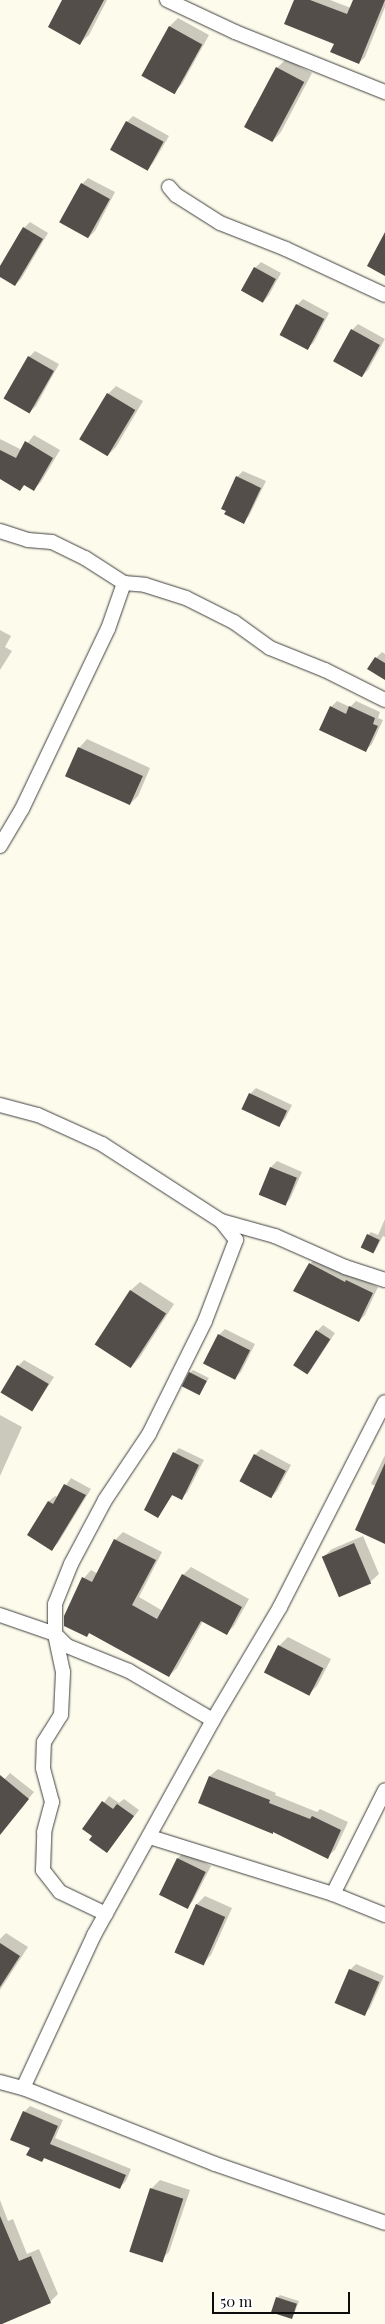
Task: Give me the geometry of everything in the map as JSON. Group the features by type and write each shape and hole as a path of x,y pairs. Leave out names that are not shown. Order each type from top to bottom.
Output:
{"street":[{"path":"167,0 235,32 385,92"},
{"path":"169,187 176,195 220,223 286,249 385,295"},
{"path":"0,531 28,540 52,542 85,558 124,583 145,585 186,598 234,622 270,648 326,670 385,700"},
{"path":"0,846 22,809 108,628 124,583"},
{"path":"0,1105 38,1115 102,1144 221,1221 275,1236 345,1267 385,1280"},
{"path":"106,1914 60,1892 43,1870 44,1832 52,1802 42,1768 44,1742 61,1715 62,1672 55,1634 55,1604 71,1564 105,1500 149,1434 206,1321 236,1240 221,1221"},
{"path":"23,2088 106,1914 213,1720 280,1608 385,1402"},
{"path":"0,1615 55,1634 67,1646 128,1670 213,1720"},
{"path":"333,1894 385,1790"},
{"path":"150,1837 333,1894 385,1915"},
{"path":"0,2082 23,2088 215,2164 385,2223"}],"building":[{"path":"62,0 104,0 80,45 48,27"},
{"path":"294,0 310,0 347,14 353,0 385,0 359,64 330,52 334,44 284,24"},
{"path":"169,26 202,44 175,94 141,76"},
{"path":"276,67 304,82 272,142 244,127"},
{"path":"126,121 164,142 148,171 110,150"},
{"path":"81,183 110,199 88,238 59,222"},
{"path":"23,227 43,239 15,286 0,277 0,266"},
{"path":"385,232 385,276 367,266"},
{"path":"254,267 276,279 263,303 241,291"},
{"path":"296,304 324,319 308,350 280,335"},
{"path":"351,329 380,345 362,377 333,361"},
{"path":"28,356 54,371 29,413 4,398"},
{"path":"107,393 135,410 107,456 79,439"},
{"path":"25,441 53,458 34,491 24,485 20,491 0,479 0,450 16,458"},
{"path":"236,476 261,488 244,524 224,514 226,511 221,509"},
{"path":"375,657 385,663 385,680 367,669"},
{"path":"330,706 346,714 349,706 375,718 373,724 378,726 366,752 319,730"},
{"path":"78,747 143,776 130,805 65,776"},
{"path":"249,1093 287,1111 279,1127 241,1109"},
{"path":"270,1167 297,1178 286,1206 259,1195"},
{"path":"367,1234 380,1240 373,1254 361,1248"},
{"path":"309,1263 345,1282 346,1280 373,1293 359,1322 293,1291"},
{"path":"130,1290 166,1313 131,1368 95,1345"},
{"path":"316,1330 330,1339 307,1374 293,1365"},
{"path":"218,1334 250,1350 235,1380 203,1363"},
{"path":"17,1365 49,1384 32,1411 1,1392"},
{"path":"189,1372 207,1381 200,1395 182,1386"},
{"path":"173,1452 199,1465 182,1500 172,1495 158,1518 144,1510"},
{"path":"254,1454 286,1471 271,1498 239,1481"},
{"path":"385,1463 385,1544 355,1530"},
{"path":"64,1484 86,1495 52,1551 27,1535 48,1501 53,1504"},
{"path":"114,1539 156,1560 132,1605 157,1619 182,1574 242,1607 227,1635 201,1621 169,1677 89,1633 87,1637 64,1626 64,1616 82,1577 92,1582"},
{"path":"354,1543 371,1584 339,1597 322,1557"},
{"path":"278,1645 323,1668 309,1696 264,1673"},
{"path":"0,1775 29,1799 0,1835"},
{"path":"209,1776 270,1800 269,1803 310,1819 312,1816 341,1830 328,1859 273,1832 273,1834 198,1803"},
{"path":"102,1801 113,1809 117,1804 134,1816 107,1853 89,1840 92,1836 82,1829"},
{"path":"177,1858 206,1872 188,1909 159,1895"},
{"path":"196,1904 225,1917 204,1965 174,1952"},
{"path":"0,1943 20,1956 0,1987"},
{"path":"349,1969 379,1982 365,2016 335,2003"},
{"path":"23,2111 58,2126 50,2144 126,2175 120,2189 44,2158 42,2162 26,2155 30,2148 10,2140"},
{"path":"150,2188 183,2199 163,2263 129,2252"},
{"path":"0,2216 19,2261 31,2256 51,2303 2,2324 0,2324"},
{"path":"276,2297 297,2304 292,2319 271,2312"}]}
